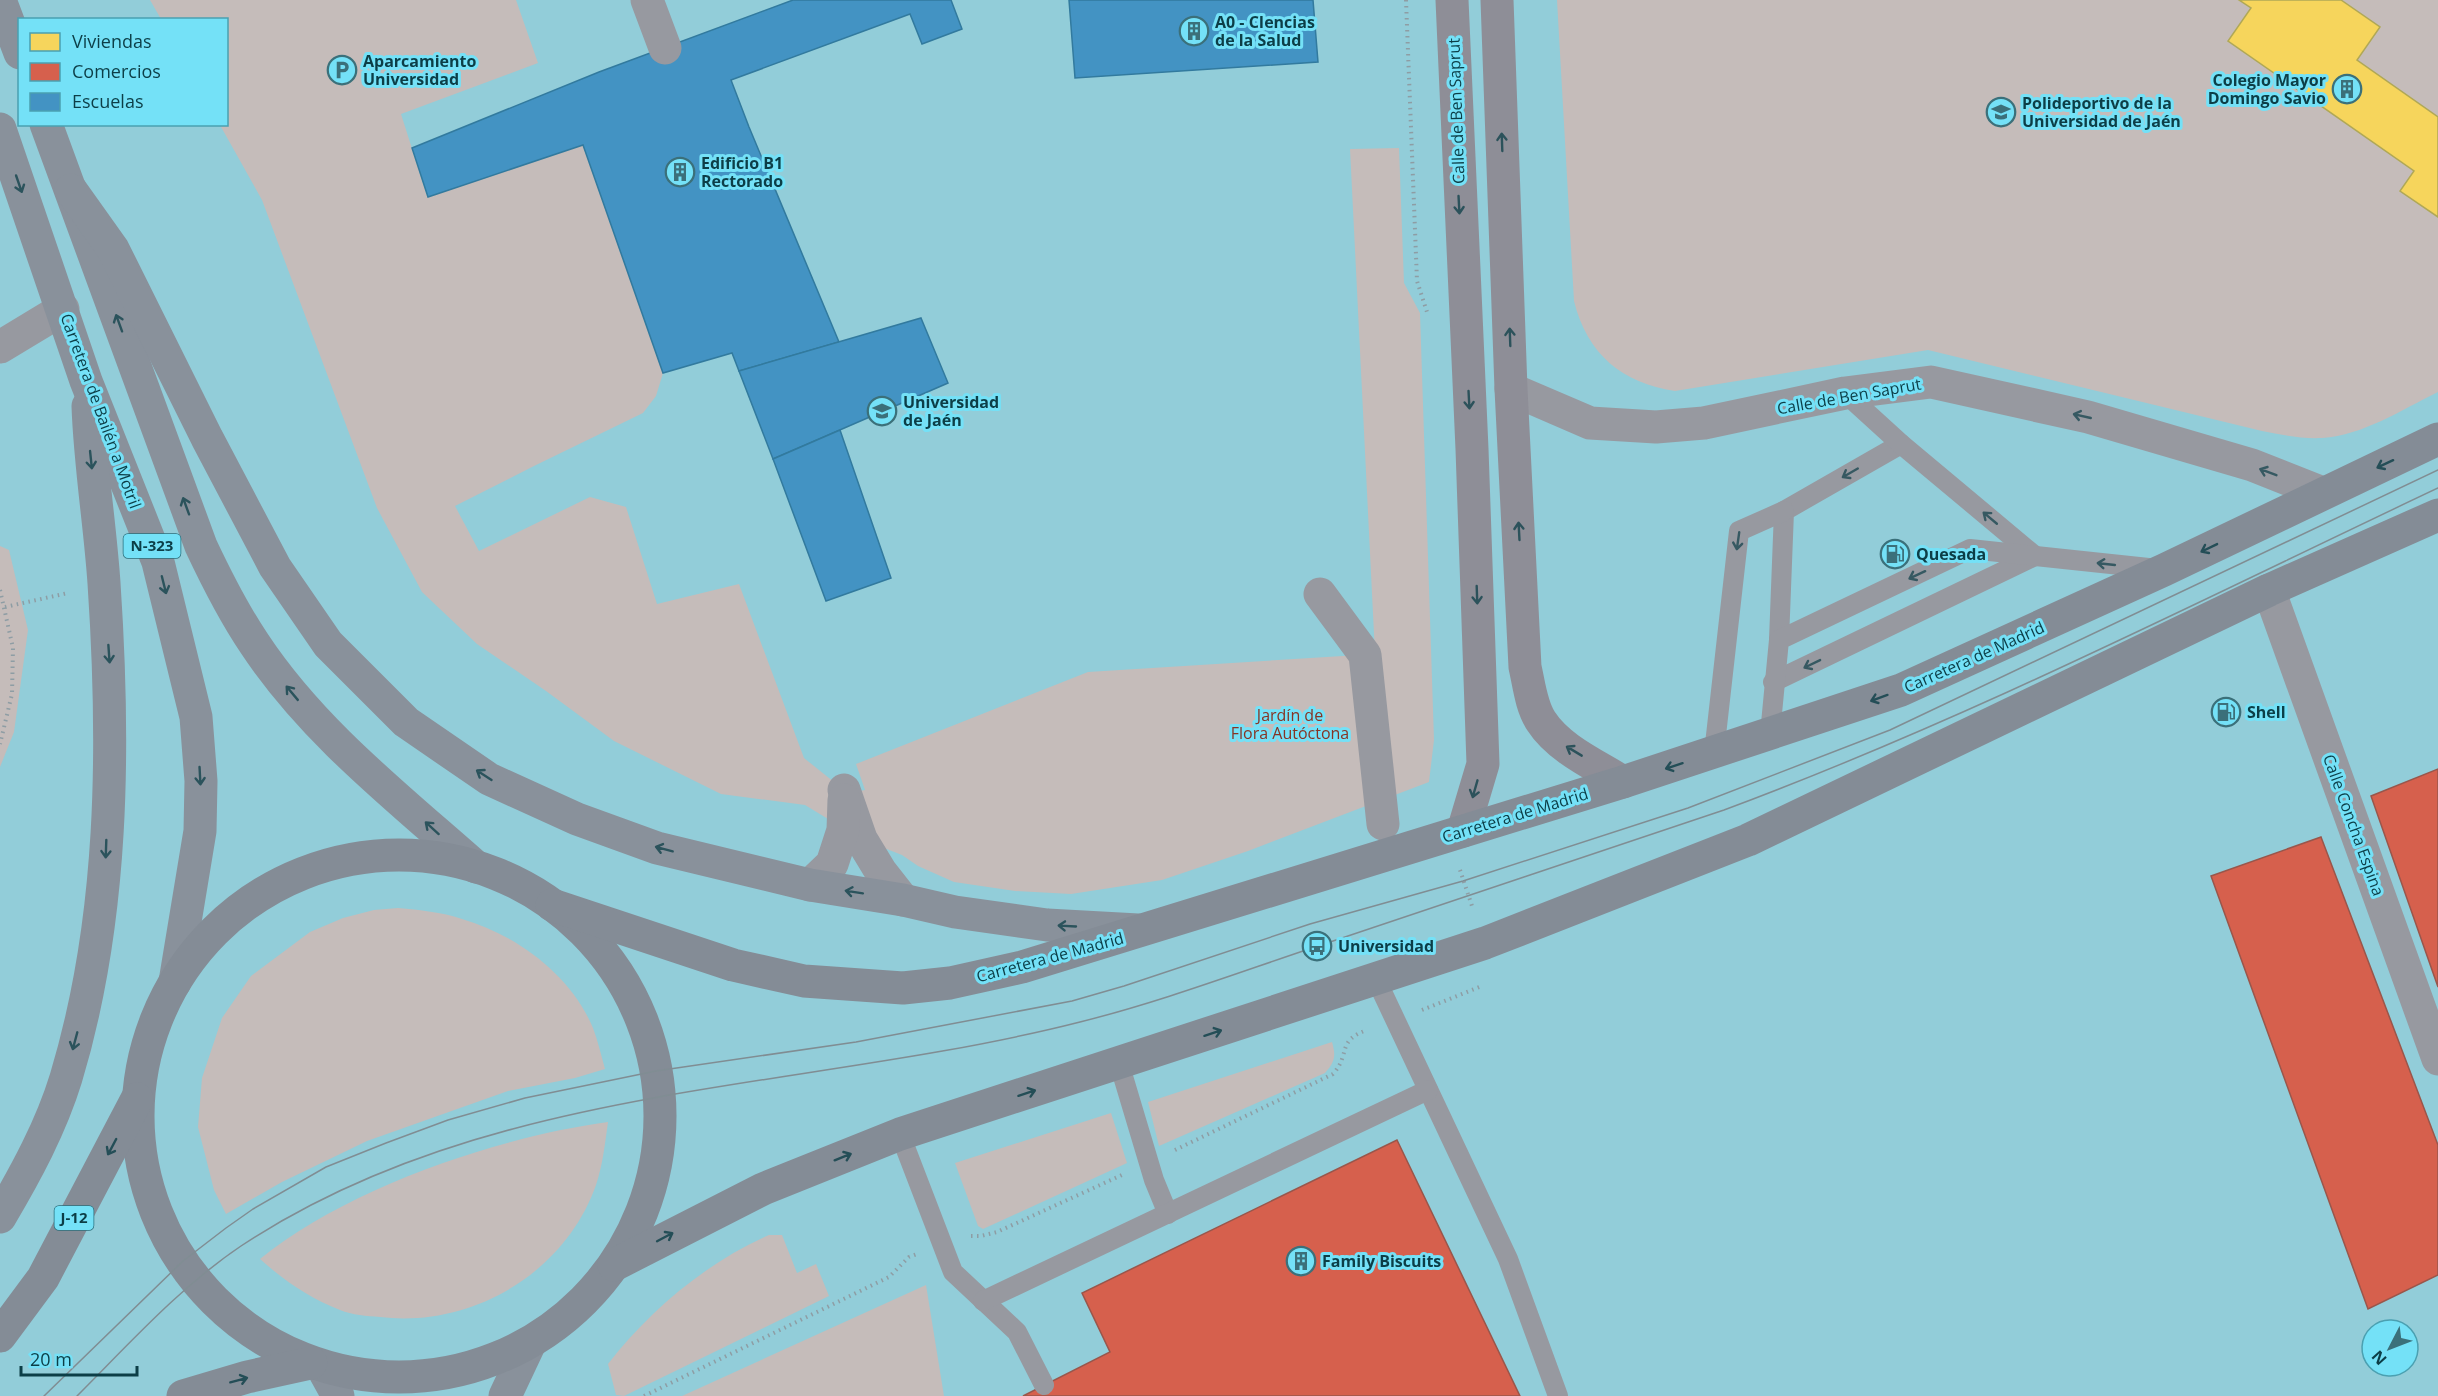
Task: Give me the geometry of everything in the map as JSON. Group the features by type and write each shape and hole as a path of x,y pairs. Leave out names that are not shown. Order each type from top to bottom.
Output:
{"highway":[{"name":"Carretera de Madrid","path":"552,905 733,965 804,981 903,988 950,983 1022,967 1623,782 1901,690 2164,570 2438,439"},
{"path":"614,1265 763,1189 900,1134 1485,943 1748,840 2269,590 2438,515"},
{"path":"384,855 430,857 476,867 515,883 552,905 589,938 620,978 645,1030 656,1071 660,1096 660,1118 654,1170 639,1220 614,1265 600,1283 567,1316 530,1343 470,1368 407,1377 375,1376 317,1365 268,1341 236,1318 206,1291 183,1261 168,1235 147,1182 138,1124 144,1061 153,1028 175,982 188,962 218,927 254,899 294,877 339,862 384,855"},
{"name":"J-12","path":"0,1336 43,1278 139,1095"},
{"path":"183,1396 201,1389 317,1365"}],"main road":[{"path":"0,0 18,48"},
{"name":"N-323","path":"47,126 201,546 223,592 254,644 314,718 361,766 476,867"},
{"name":"Carretera de Bailén a Motril","path":"0,129 86,381 158,562 196,717 201,781 200,831 175,982"},
{"path":"71,190 113,249 207,438 275,567 328,644 406,722 489,779 577,819 657,848 810,885 903,900 956,912 1047,925 1146,930"},
{"path":"0,1217 31,1164 65,1079 89,987 105,881 110,666 102,559 90,452 86,381"},
{"path":"506,1396 530,1343"},
{"path":"317,1365 338,1396"}],"street":[{"path":"647,0 665,48"},
{"name":"Calle de Ben Saprut","path":"1452,0 1483,764 1456,833"},
{"path":"1497,0 1525,667 1534,706 1541,721 1557,740 1623,782"},
{"path":"0,348 63,309"},
{"name":"Calle de Ben Saprut","path":"1512,389 1590,423 1656,427 1704,423 1845,393 1931,382 2088,417 2252,465 2323,493"},
{"name":"Calle Concha Espina","path":"2269,590 2438,1059"},
{"path":"1320,594 1365,655 1383,824"},
{"path":"810,885 832,864 843,830 844,790 861,839 881,872 903,900"}],"lane":[{"path":"1845,393 1901,444 2035,556"},
{"path":"1714,753 1739,531 1784,511 1901,444"},
{"path":"1770,734 1773,682 1779,640 1784,511"},
{"path":"1779,640 1970,549 2164,570"},
{"path":"1773,682 2035,556"},
{"path":"1376,979 1508,1259 1558,1396"},
{"path":"1119,1063 1154,1180 1167,1214"},
{"path":"983,1301 1428,1090"},
{"path":"900,1134 953,1272 1017,1332 1044,1385"}],"path":[{"path":"1406,0 1417,281 1430,321"},
{"path":"0,590 13,648 12,694 0,744"},
{"path":"5,606 72,592"},
{"path":"1456,833 1485,943"},
{"path":"644,1396 889,1277 909,1257"}],"green space":[{"name":"Jardín de Flora Autóctona","path":"150,0 516,0 538,63 401,114 427,196 583,145 663,373 656,396 643,413 455,506 479,551 590,497 626,507 657,604 739,584 804,758 844,790 854,792 865,790 856,764 1088,672 1375,654 1350,149 1399,148 1404,283 1420,313 1434,740 1429,782 1248,851 1162,880 1071,894 1015,891 954,882 918,866 902,855 861,839 805,805 721,794 614,741 477,644 422,592 377,508 262,200 221,126 228,126 228,18 160,18"},
{"name":"Polideportivo de la Universidad de Jaén","path":"1557,0 2438,0 2438,392 2367,427 2338,436 2314,438 2262,431 1928,350 1675,391 1639,381 1623,373 1598,351 1580,320 1574,301"},
{"path":"0,546 9,550 28,630 14,732 0,767"},
{"path":"398,908 446,915 483,926 503,935 540,960 571,991 583,1009 595,1033 605,1069 575,1078 508,1091 367,1141 282,1182 226,1214 214,1190 198,1127 202,1078 222,1018 251,976 310,932 343,918 374,910"},
{"path":"1332,1042 1334,1059 1325,1073 1159,1146 1148,1102"},
{"path":"1111,1113 1127,1163 983,1229 978,1226 955,1163"},
{"path":"608,1122 596,1185 582,1216 562,1244 538,1268 511,1288 481,1303 448,1313 414,1318 355,1314 329,1306 308,1295 260,1259 295,1233 379,1188 472,1153 565,1129"},
{"path":"769,1235 782,1235 797,1273 816,1264 829,1296 624,1396 616,1395 608,1364 642,1325 681,1290 723,1259"},
{"path":"926,1285 944,1396 682,1396"}],"building: Viviendas":[{"name":"Colegio Mayor Domingo Savio","path":"2239,0 2341,0 2380,27 2357,60 2438,117 2438,217 2400,191 2414,171 2228,41 2251,8"}],"building: Comercios":[{"path":"2438,769 2438,987 2371,796"},
{"path":"2321,837 2438,1145 2438,1275 2368,1309 2211,876"},
{"name":"Family Biscuits","path":"1397,1140 1520,1396 1023,1396 1110,1352 1082,1293"}],"building: Escuelas":[{"name":"Edificio B1 Rectorado","path":"793,0 951,0 962,29 922,44 910,14 731,80 839,342 739,371 732,353 663,373 583,145 428,197 412,148 599,72"},
{"name":"A0 - CIencias de la Salud","path":"1069,0 1313,0 1318,62 1075,78"},
{"path":"921,318 948,383 773,459 739,371"},
{"path":"840,430 891,578 826,601 773,459"}],"tram line":[{"path":"44,1396 183,1261 226,1228 253,1209 326,1167 386,1143 448,1120 525,1098 656,1071 856,1042 1072,1001 1310,924 1463,881 1688,808 1890,730 2438,470"},
{"path":"77,1396 176,1298 241,1246 337,1192 438,1151 542,1121 649,1099 974,1045 1080,1022 1204,985 1724,810 1815,775 1996,697 2438,488"}],"place":[{"name":"A0 - CIencias de la Salud","path":"1194,31"},
{"name":"Aparcamiento Universidad","path":"342,70"},
{"name":"Colegio Mayor Domingo Savio","path":"2347,89"},
{"name":"Polideportivo de la Universidad de Jaén","path":"2001,112"},
{"name":"Edificio B1 Rectorado","path":"680,172"},
{"name":"Universidad de Jaén","path":"882,411"},
{"name":"Quesada","path":"1895,554"},
{"name":"Shell","path":"2226,712"},
{"name":"Universidad","path":"1317,946"},
{"name":"Family Biscuits","path":"1301,1261"}]}
